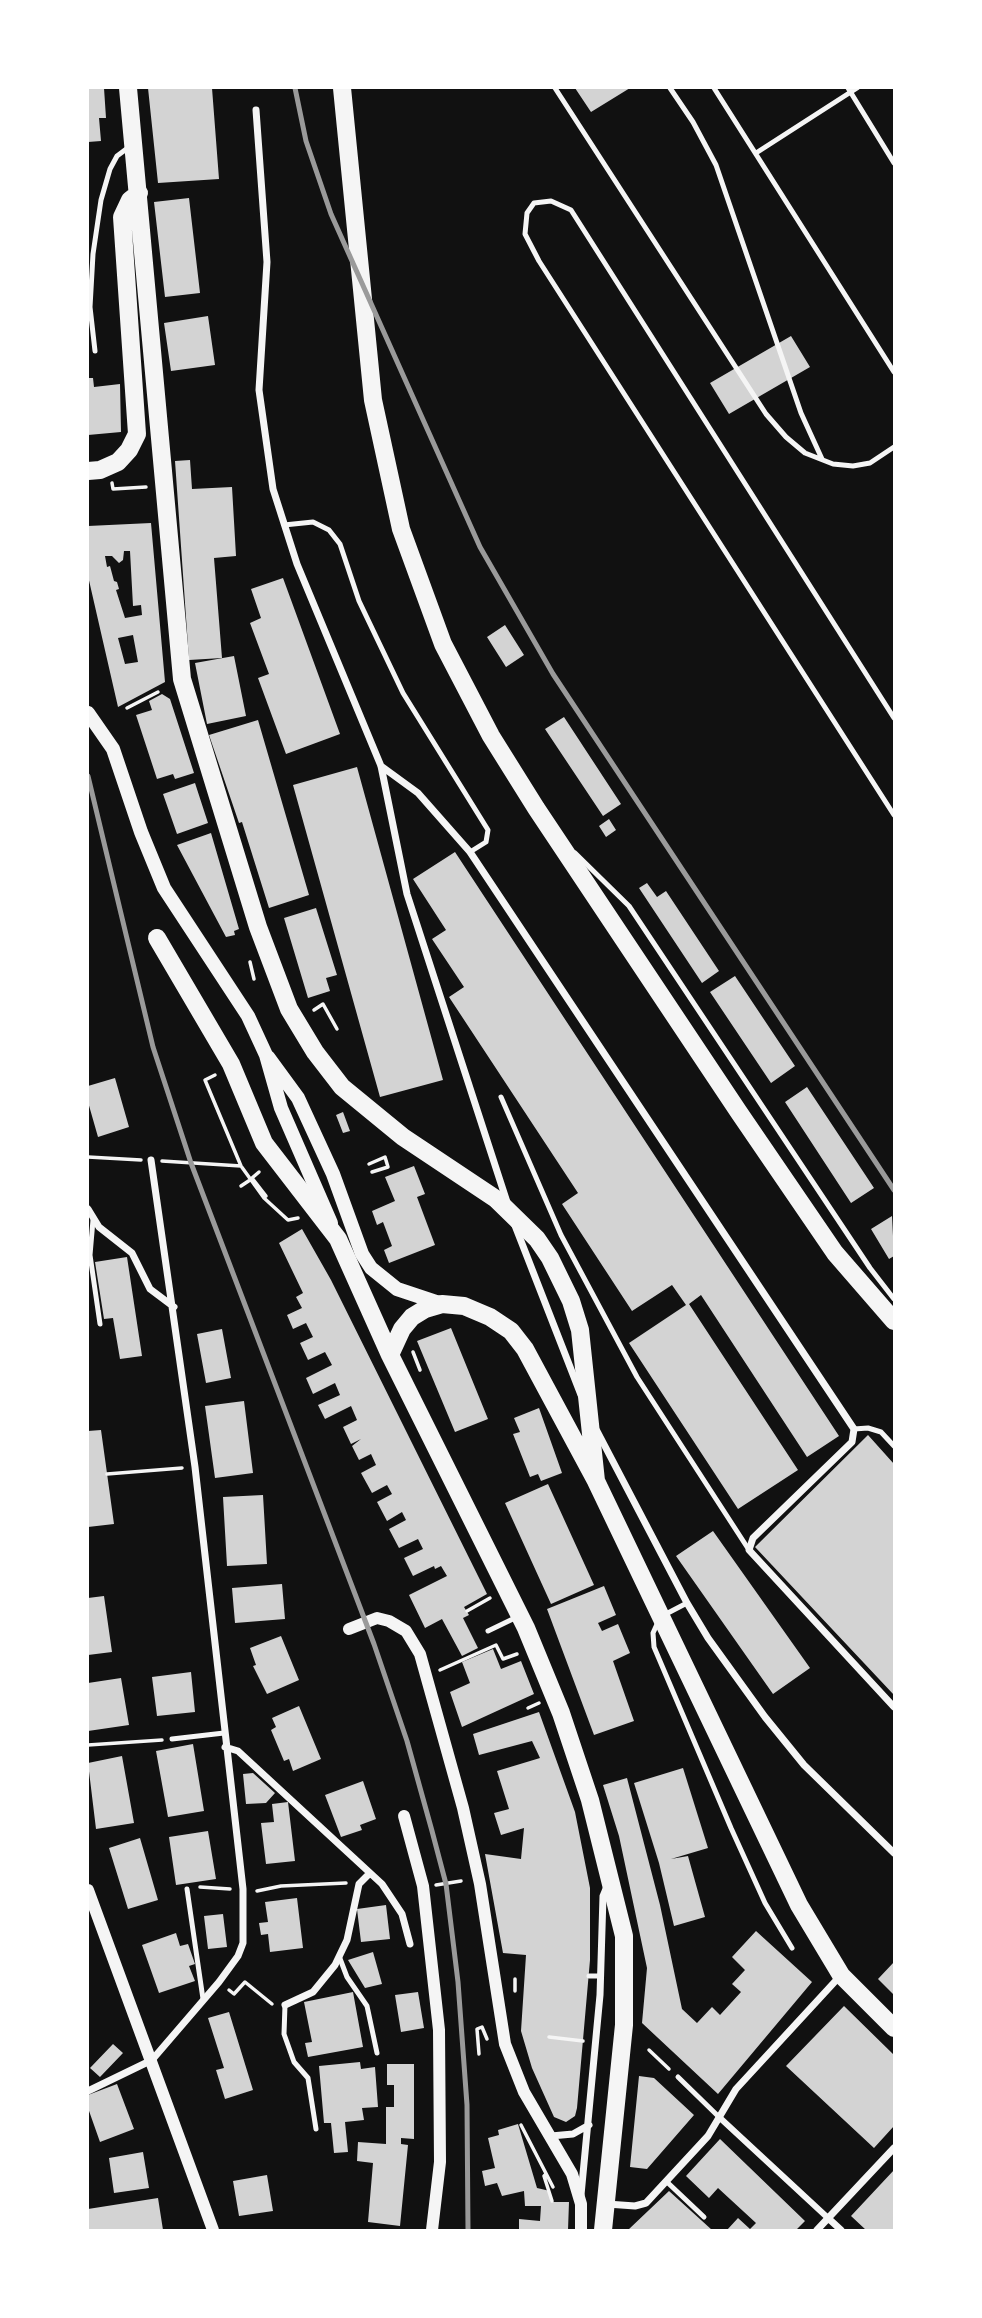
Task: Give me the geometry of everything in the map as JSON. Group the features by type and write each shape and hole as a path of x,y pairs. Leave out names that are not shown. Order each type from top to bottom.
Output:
{"main road":[{"path":"128,88 175,610 186,698 268,957 289,1009 324,1065 378,1119 496,1199 537,1239 550,1258 571,1301 580,1330 596,1481"},
{"path":"342,88 373,400 401,528 443,644 491,736 553,834 813,1223 867,1292 894,1321"},
{"path":"88,471 100,470 118,462 129,450 137,434 122,217 130,200 139,193"},
{"path":"88,713 113,749 141,832 164,888 248,1016 266,1055 281,1108 390,1355 520,1616 561,1713 590,1800 624,1936 624,2000 603,2231"},
{"path":"158,938 231,1064 264,1143 338,1239"},
{"path":"266,1055 298,1098 333,1174 362,1254 371,1268 397,1289 442,1304 464,1306 490,1317 511,1331 525,1349 596,1481 799,1905 841,1975 894,2028"},
{"path":"390,1355 402,1329 412,1317 425,1309 442,1304"}],"street":[{"path":"256,110 267,262 259,390 265,450 297,564 381,765 407,894 525,1257 592,1422 687,1603 765,1717 796,1756 894,1853"},
{"path":"381,765 418,793 470,852 854,1429 852,1442 753,1538 749,1549 894,1707"},
{"path":"88,2091 152,2060 229,1969 243,1943 243,1889 195,1467 151,1160"},
{"path":"88,1209 93,1220 132,1253 150,1289 174,1307"},
{"path":"349,1629 371,1620 389,1621 406,1631 420,1654 466,1821 480,1884 505,2044 524,2092 572,2174 581,2204"},
{"path":"225,1747 238,1751 390,1892 402,1914 410,1944"},
{"path":"404,1816 423,1886 439,2031 440,2162 432,2231"},
{"path":"285,2005 313,1992 323,1983 347,1940 359,1884 370,1873"},
{"path":"581,2231 581,2204 601,1976 603,1896 610,1877"},
{"path":"88,1890 213,2231"},
{"path":"606,2204 635,2207 646,2203 708,2136 736,2089 841,1975"},
{"path":"719,2117 841,2231"},
{"path":"551,2136 573,2134 589,2125"},
{"path":"817,2231 894,2148"}],"lane":[{"path":"555,88 766,414 805,453 833,464 853,466 870,463 894,447"},
{"path":"670,88 693,122 716,165 801,413 822,459"},
{"path":"714,88 894,372"},
{"path":"756,153 849,90 857,88"},
{"path":"849,90 894,163"},
{"path":"95,351 91,293 93,254 101,200 117,156 134,143"},
{"path":"894,718 570,211 551,201 534,203 527,213 525,234 539,261 894,815"},
{"path":"284,525 313,522 329,530 340,544 359,601 403,693 488,830 486,842 470,852"},
{"path":"553,834 629,906 870,1268 894,1298"},
{"path":"501,1097 561,1235 631,1365 679,1446 749,1549"},
{"path":"93,1220 90,1255 100,1324"},
{"path":"854,1429 868,1428 881,1432 894,1446"},
{"path":"687,1603 663,1615 653,1633 654,1647 731,1829 765,1903 792,1948"},
{"path":"488,1631 520,1616"},
{"path":"172,1739 224,1732"},
{"path":"187,1889 203,1999"},
{"path":"339,1956 347,1977 367,2006 377,2053"},
{"path":"589,1976 601,1976"},
{"path":"285,2005 284,2034 294,2062 308,2078 316,2129"},
{"path":"678,2077 719,2117"},
{"path":"667,2182 704,2217"}],"path":[{"path":"113,489 146,487"},
{"path":"127,708 158,692"},
{"path":"250,962 254,979"},
{"path":"314,1010 323,1004 337,1028"},
{"path":"215,1074 205,1080 241,1166 250,1180 288,1220 300,1217"},
{"path":"88,1157 151,1160"},
{"path":"369,1164 385,1157 388,1167 372,1172"},
{"path":"180,1162 241,1166"},
{"path":"259,1172 252,1178 267,1196"},
{"path":"241,1186 250,1180"},
{"path":"413,1352 421,1372"},
{"path":"107,1474 195,1467"},
{"path":"467,1611 492,1597"},
{"path":"441,1669 496,1645 503,1660 517,1654"},
{"path":"528,1708 541,1702"},
{"path":"88,1745 172,1739"},
{"path":"436,1885 461,1881"},
{"path":"257,1891 338,1882"},
{"path":"205,1886 232,1890"},
{"path":"515,1979 515,1991"},
{"path":"229,1990 234,1994 245,1982 268,2003 285,2005"},
{"path":"479,2054 477,2029 482,2027 487,2039"},
{"path":"549,2037 583,2041"},
{"path":"649,2050 678,2077"},
{"path":"521,2125 553,2187"},
{"path":"546,2174 544,2176 552,2201"}],"building":[{"path":"104,88 106,118 99,118 101,141 88,142 88,89"},
{"path":"148,88 212,88 219,179 158,183"},
{"path":"575,88 630,88 591,112"},
{"path":"189,198 200,293 165,297 154,202"},
{"path":"208,316 215,365 171,371 164,323"},
{"path":"791,336 810,367 729,414 710,383"},
{"path":"88,378 93,378 94,387 120,384 121,432 88,435"},
{"path":"190,460 192,489 232,487 236,556 214,558 222,658 189,660 175,461"},
{"path":"151,523 165,682 118,707 88,576 88,526","holes":["124,551 130,551 133,606 141,605 142,615 125,618 116,590 119,589 117,582 114,581 110,566 107,567 105,556 112,556 119,563 123,560","133,635 138,662 125,664 118,638"]},
{"path":"283,578 340,734 286,754 258,678 269,674 250,623 261,618 251,589"},
{"path":"505,625 524,655 506,667 487,637"},
{"path":"234,656 246,716 207,724 195,663"},
{"path":"162,694 170,699 194,773 175,779 173,774 157,779 136,715 152,710 149,701"},
{"path":"564,717 621,804 603,816 545,729"},
{"path":"258,720 309,895 269,908 242,822 239,823 209,735"},
{"path":"357,767 443,1080 380,1097 293,785"},
{"path":"195,783 208,823 177,834 163,794"},
{"path":"609,819 616,830 606,837 599,826"},
{"path":"211,833 239,929 234,931 235,935 226,937 177,845"},
{"path":"455,852 839,1436 807,1457 701,1295 689,1304 798,1470 738,1509 629,1343 686,1305 672,1285 632,1311 562,1204 578,1193 449,997 464,987 432,939 446,930 413,879"},
{"path":"647,883 657,897 666,891 719,971 702,983 639,888"},
{"path":"316,908 337,975 326,978 330,991 308,998 284,918"},
{"path":"735,976 795,1066 771,1083 710,992"},
{"path":"115,1078 129,1127 98,1137 88,1102 88,1086"},
{"path":"807,1087 874,1188 851,1203 785,1102"},
{"path":"343,1112 350,1131 343,1133 336,1115"},
{"path":"414,1166 425,1194 417,1197 435,1245 389,1263 384,1250 392,1246 383,1222 377,1225 372,1211 395,1201 385,1177"},
{"path":"892,1216 894,1256 889,1259 871,1229"},
{"path":"302,1229 331,1280 487,1594 464,1607 469,1615 463,1618 478,1648 462,1656 442,1619 425,1628 409,1595 447,1576 441,1566 435,1569 434,1566 413,1576 404,1558 423,1549 418,1539 399,1548 389,1529 406,1520 402,1512 387,1521 377,1502 392,1494 387,1485 372,1493 361,1473 376,1465 371,1454 359,1460 352,1446 361,1439 351,1444 343,1427 357,1420 351,1406 325,1419 318,1405 340,1395 335,1383 313,1394 306,1378 332,1365 325,1352 308,1360 300,1343 313,1337 306,1323 293,1329 287,1315 302,1308 296,1297 303,1293 279,1243"},
{"path":"127,1257 142,1356 120,1359 113,1318 104,1319 95,1262"},
{"path":"451,1328 488,1419 455,1432 417,1341"},
{"path":"222,1329 231,1378 206,1383 197,1334"},
{"path":"244,1401 253,1473 215,1478 205,1406"},
{"path":"539,1408 562,1473 541,1481 538,1474 530,1477 513,1434 520,1432 514,1418"},
{"path":"101,1430 114,1524 88,1527 88,1431"},
{"path":"868,1435 894,1464 894,1695 755,1547"},
{"path":"548,1484 594,1585 551,1604 505,1503"},
{"path":"263,1495 267,1564 227,1566 223,1497"},
{"path":"713,1531 810,1668 773,1694 676,1556"},
{"path":"282,1584 285,1619 235,1623 232,1588"},
{"path":"604,1586 616,1615 598,1623 602,1631 618,1624 630,1653 613,1661 634,1721 594,1735 547,1609"},
{"path":"104,1596 112,1652 88,1655 88,1598"},
{"path":"281,1636 299,1680 267,1694 253,1666 256,1665 250,1648"},
{"path":"493,1649 501,1669 521,1661 534,1694 462,1727 450,1692 470,1683 462,1662"},
{"path":"191,1672 195,1712 157,1716 152,1677"},
{"path":"121,1678 129,1725 88,1731 88,1683"},
{"path":"299,1706 321,1759 293,1771 289,1759 284,1761 271,1730 276,1727 272,1718"},
{"path":"539,1712 575,1812 590,1888 590,1960 577,2108 575,2116 566,2122 554,2117 532,2068 521,2031 526,1955 503,1953 485,1854 521,1859 524,1828 501,1835 494,1813 509,1809 497,1771 540,1758 532,1741 479,1755 473,1734"},
{"path":"193,1744 204,1811 168,1817 156,1751"},
{"path":"122,1756 134,1823 96,1829 88,1763"},
{"path":"683,1768 708,1848 671,1859 688,1856 705,1917 674,1926 659,1863 634,1783"},
{"path":"253,1773 275,1793 266,1803 246,1804 243,1774"},
{"path":"627,1778 660,1905 682,2009 697,2023 712,2007 720,2015 741,1992 732,1984 745,1970 732,1957 756,1931 812,1982 718,2094 642,2023 647,1968 619,1836 603,1785"},
{"path":"363,1781 376,1819 360,1825 362,1830 341,1837 325,1795"},
{"path":"288,1802 295,1861 266,1864 261,1823 274,1822 272,1804"},
{"path":"208,1831 216,1879 176,1885 169,1837"},
{"path":"140,1838 158,1900 128,1909 109,1848"},
{"path":"297,1898 303,1948 270,1952 268,1934 261,1935 259,1923 268,1922 265,1902"},
{"path":"386,1905 390,1939 361,1942 357,1909"},
{"path":"223,1914 227,1947 208,1949 204,1916"},
{"path":"176,1933 180,1946 188,1944 195,1964 189,1966 195,1981 159,1993 142,1945"},
{"path":"373,1952 382,1984 365,1988 348,1960"},
{"path":"894,1962 894,1995 878,1979"},
{"path":"353,1992 363,2047 308,2057 305,2043 312,2042 304,2002"},
{"path":"418,1992 424,2028 401,2032 395,1995"},
{"path":"844,2006 894,2055 894,2126 874,2148 786,2066"},
{"path":"229,2012 253,2090 225,2099 216,2070 224,2068 208,2018"},
{"path":"113,2044 123,2053 100,2077 90,2068"},
{"path":"360,2062 361,2069 375,2067 378,2107 362,2108 364,2120 345,2122 348,2152 334,2153 331,2123 324,2123 319,2066"},
{"path":"387,2064 414,2064 414,2139 401,2138 401,2144 408,2145 400,2226 368,2222 373,2163 357,2161 358,2142 386,2144 386,2107 394,2107 394,2085 387,2085"},
{"path":"639,2076 654,2078 694,2115 647,2169 630,2167"},
{"path":"117,2084 134,2129 100,2142 88,2108 88,2095"},
{"path":"518,2124 537,2188 550,2191 551,2202 569,2202 568,2230 519,2230 519,2219 540,2221 541,2206 525,2206 524,2191 502,2196 497,2183 485,2186 482,2171 495,2168 488,2138 499,2135 498,2130"},
{"path":"720,2139 805,2221 796,2230 727,2230 738,2218 750,2229 756,2223 718,2188 709,2198 686,2176"},
{"path":"143,2152 149,2188 114,2193 109,2158"},
{"path":"894,2170 894,2230 866,2230 851,2216"},
{"path":"267,2175 273,2211 239,2216 233,2181"},
{"path":"669,2191 712,2230 628,2230"},
{"path":"158,2198 163,2230 88,2230 88,2209"}],"railway":[{"path":"295,88 306,141 331,214 480,547 553,674 894,1190"},
{"path":"88,776 153,1047 191,1163 374,1644 407,1741 446,1884 458,1982 467,2105 468,2230"}]}
